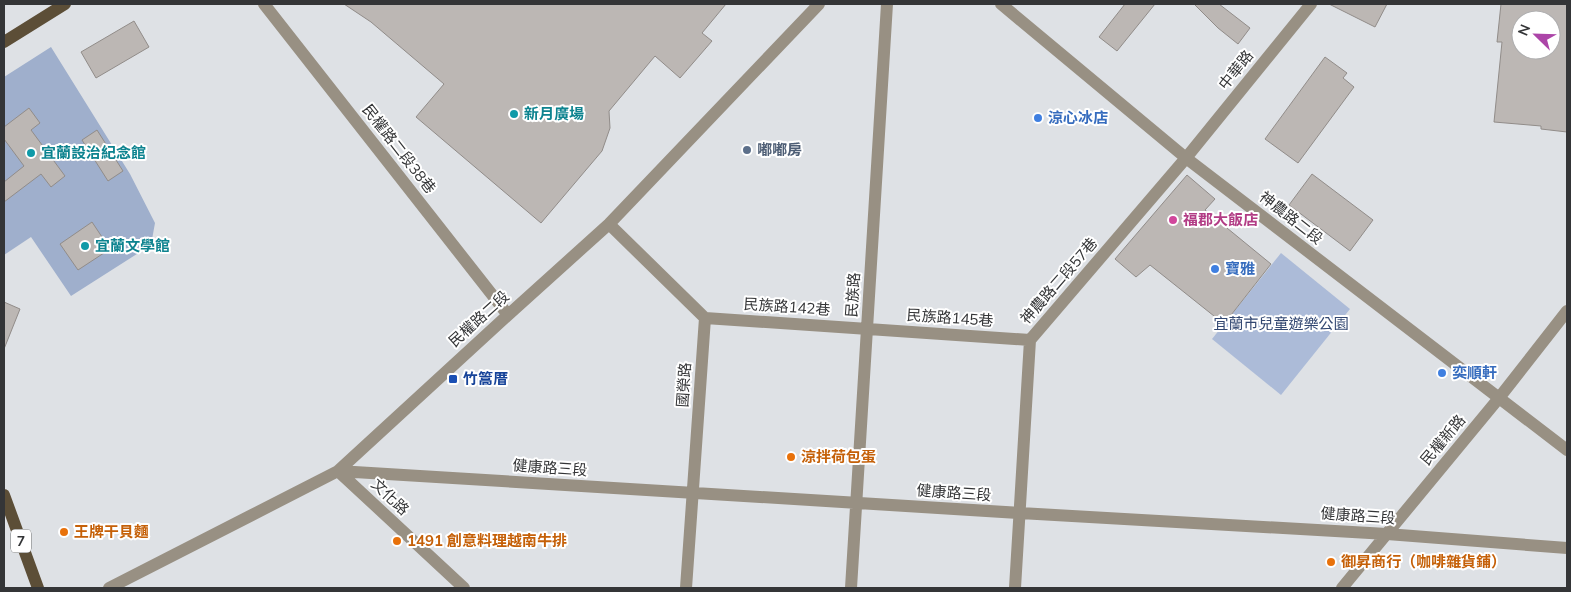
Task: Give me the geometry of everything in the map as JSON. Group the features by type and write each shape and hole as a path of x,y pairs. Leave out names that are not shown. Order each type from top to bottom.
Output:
{"main road":[{"path":"4,42 66,4"},
{"name":"7","path":"4,495 38,588"}],"street":[{"name":"民權路二段38巷","path":"264,4 508,315"},
{"name":"民權路二段","path":"109,588 338,471 609,224 819,4"},
{"name":"民族路","path":"851,588 887,4"},
{"name":"神農路二段","path":"1001,4 1186,158 1567,450"},
{"name":"中華路","path":"1186,158 1311,4"},
{"name":"神農路二段57巷","path":"1015,588 1030,340 1186,158"},
{"path":"609,224 705,318"},
{"name":"民權新路","path":"1342,588 1499,398 1567,311"},
{"name":"民族路142巷","path":"705,318 867,329"},
{"name":"國榮路","path":"686,588 705,318"},
{"name":"民族路145巷","path":"867,329 1030,340"},
{"name":"健康路三段","path":"338,471 1387,534 1567,548"},
{"name":"文化路","path":"338,471 464,588"}],"green space":[{"name":"宜蘭市兒童遊樂公園","path":"1281,253 1350,309 1281,395 1212,339"}],"shaded area":[{"path":"51,47 130,174 155,223 151,245 71,296 31,237 4,255 4,77"}],"building":[{"name":"新月廣場","path":"344,4 726,4 702,33 712,41 680,78 655,56 609,111 610,128 602,151 541,223 416,117 444,84 371,22"},
{"path":"1125,4 1155,4 1117,51 1099,37"},
{"path":"1194,4 1219,4 1250,28 1238,44 1218,28"},
{"path":"1329,4 1387,4 1375,27"},
{"path":"1501,4 1567,4 1567,132 1541,129 1541,126 1494,122 1502,42 1497,42"},
{"path":"134,21 149,47 96,78 81,52"},
{"path":"1325,57 1347,73 1343,78 1354,87 1298,163 1265,139"},
{"name":"宜蘭設治紀念館","path":"29,108 40,123 31,130 65,176 51,187 41,174 4,202 4,182 24,166 4,139 4,127"},
{"path":"97,130 123,171 108,181 82,140"},
{"path":"1312,174 1373,220 1350,251 1289,205"},
{"path":"1187,175 1215,199 1205,210 1271,264 1224,324 1150,265 1136,277 1115,259"},
{"name":"宜蘭文學館","path":"92,222 110,249 78,270 60,244"},
{"path":"4,302 20,309 4,349"}],"place":[{"name":"新月廣場","path":"514,114"},
{"name":"涼心冰店","path":"1038,118"},
{"name":"嘟嘟房","path":"747,150"},
{"name":"宜蘭設治紀念館","path":"31,153"},
{"name":"福郡大飯店","path":"1173,220"},
{"name":"宜蘭文學館","path":"85,246"},
{"name":"寶雅","path":"1215,269"},
{"name":"奕順軒","path":"1442,373"},
{"name":"竹篙厝","path":"453,379"},
{"name":"涼拌荷包蛋","path":"791,457"},
{"name":"王牌干貝麵","path":"64,532"},
{"name":"1491 創意料理越南牛排","path":"397,541"},
{"name":"御昇商行（咖啡雜貨鋪）","path":"1331,562"}]}
